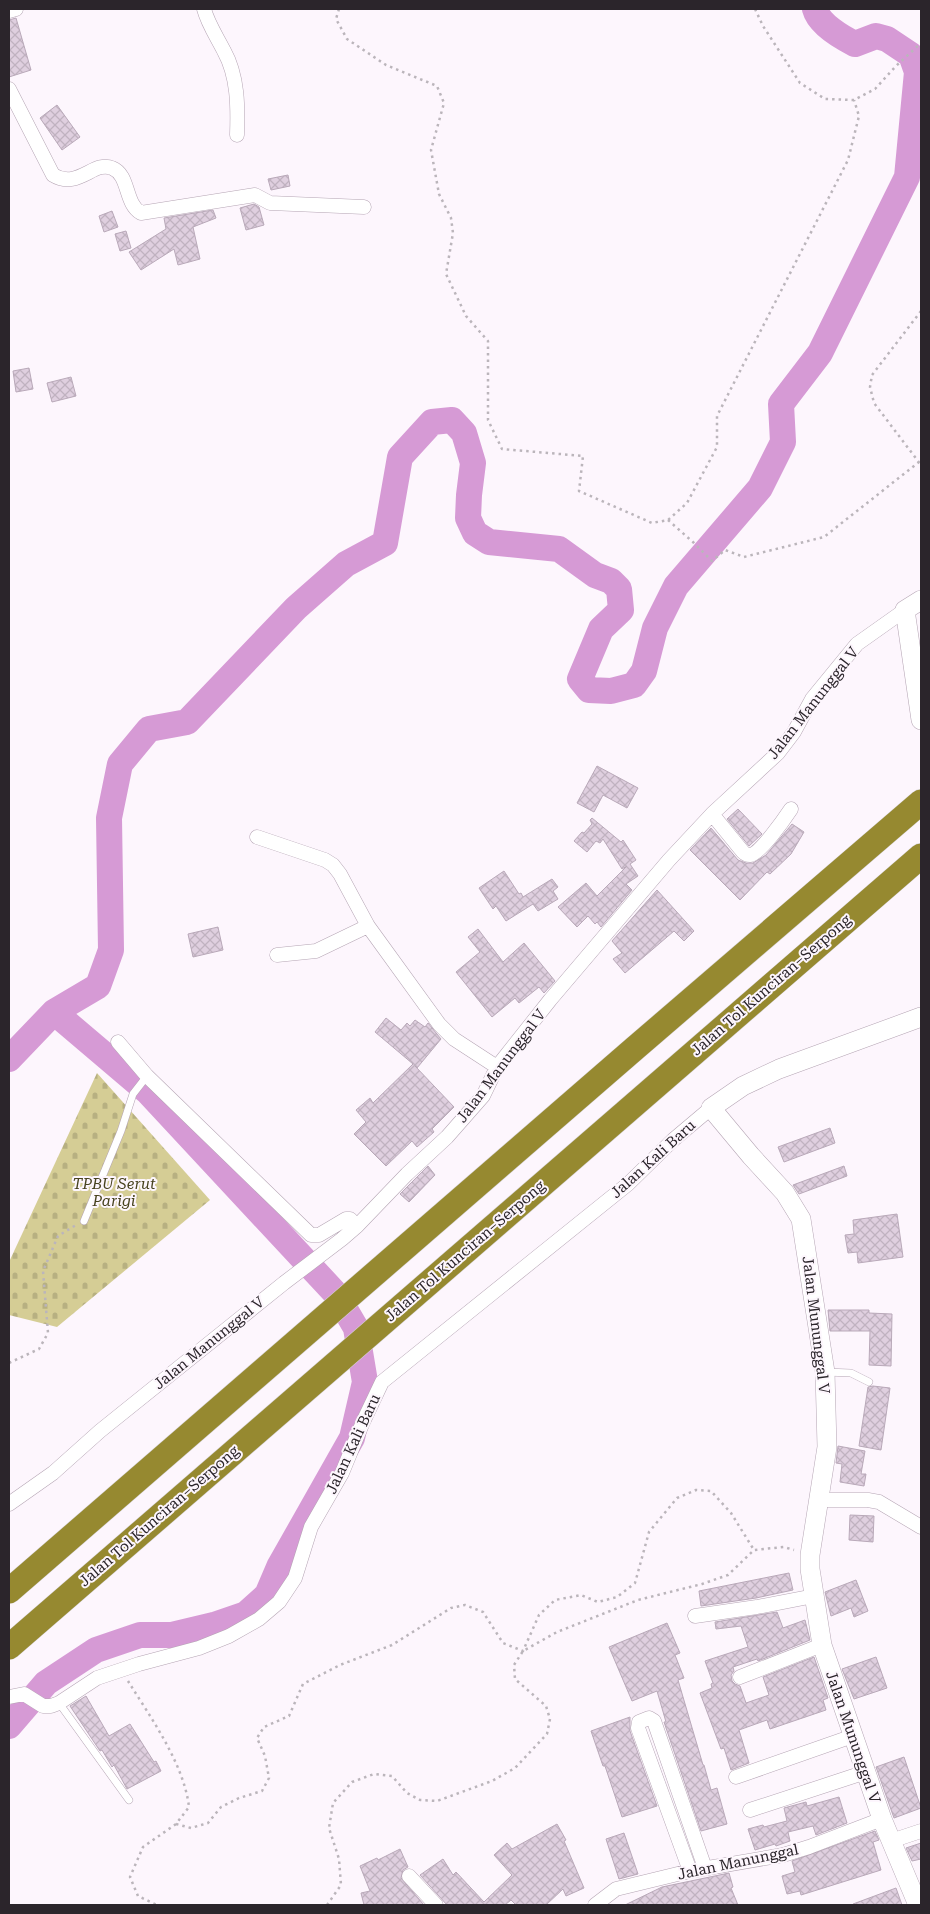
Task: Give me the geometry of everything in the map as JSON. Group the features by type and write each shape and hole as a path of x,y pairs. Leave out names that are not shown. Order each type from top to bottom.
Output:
{"highway":[{"path":"9,1591 921,802"},
{"name":"Jalan Tol Kunciran–Serpong","path":"9,1647 921,856"}],"street":[{"path":"9,11 16,9"},
{"path":"204,9 214,34 225,51 232,68 238,114 237,135"},
{"path":"9,89 53,175 60,179 70,179 104,166 110,167 120,173 129,198 141,213 255,195 270,203 364,207"},
{"name":"Jalan Manunggal V","path":"9,1504 53,1473 100,1432 284,1283 342,1239 357,1226 406,1174 447,1137 483,1096 497,1067 587,956 669,860 712,814 778,753 794,732 812,699 857,644 921,600"},
{"path":"904,610 921,720"},
{"path":"712,814 743,852 752,855 769,839 791,809"},
{"path":"257,837 325,860 333,865 340,874 368,926 439,1024 454,1039 497,1067"},
{"path":"277,955 316,951 368,926"},
{"path":"711,1108 743,1086 779,1069 921,1017"},
{"path":"118,1042 145,1079 311,1235 319,1235 346,1219 350,1219 357,1226"},
{"name":"Jalan Mununggal V","path":"711,1108 784,1193 801,1219 825,1372 827,1447 810,1555 810,1569 822,1645 882,1819 918,1905"},
{"name":"Jalan Kali Baru","path":"9,1697 24,1694 43,1706 51,1706 59,1703 98,1678 199,1648 229,1636 259,1619 279,1602 296,1578 311,1527 342,1473 382,1382 628,1184 673,1140 711,1108"},
{"path":"818,1500 868,1500 879,1502 921,1527"},
{"path":"695,1616 758,1608 814,1596"},
{"path":"740,1677 822,1645"},
{"path":"690,1871 638,1728 639,1722 649,1718 654,1721 705,1868"},
{"path":"736,1777 853,1736"},
{"path":"750,1810 866,1772"},
{"name":"Jalan Manunggal","path":"597,1905 616,1889 690,1871 783,1855 882,1819"},
{"path":"892,1841 921,1831"},
{"path":"409,1876 436,1905"}],"lane":[{"path":"84,1220 121,1131 133,1094 145,1079"},
{"path":"825,1372 851,1373 869,1382"},
{"path":"59,1703 129,1800"}],"path":[{"path":"338,9 336,19 347,39 386,65 437,86 444,103 431,150 439,194 451,218 454,233 446,274 466,316 488,341 488,420 502,449 583,456 579,491 652,523 668,520 687,503 717,447 717,416 848,160 859,116 854,100"},
{"path":"755,9 800,83 825,99 854,100 874,89 921,43"},
{"path":"921,311 872,375 870,387 874,403 921,465"},
{"path":"668,520 712,561 724,550 744,557 824,537 918,462"},
{"path":"9,1363 39,1349 48,1333 43,1271 58,1236 84,1220"},
{"path":"327,1905 341,1885 339,1859 329,1828 333,1803 352,1782 374,1774 392,1776 407,1793 420,1800 437,1801 492,1781 515,1768 547,1734 550,1719 546,1706 515,1680 514,1665 523,1651 540,1614 555,1600 581,1595 598,1602 617,1597 635,1583 649,1532 677,1498 696,1490 711,1491 731,1514 754,1550"},
{"path":"523,1651 557,1632 638,1600 728,1575 754,1550 784,1547 810,1555"},
{"path":"176,1824 191,1828 208,1823 221,1808 239,1798 262,1791 269,1778 265,1756 257,1738 264,1726 289,1716 303,1684 340,1665 392,1645 451,1608 465,1605 483,1612 503,1643 523,1651"},
{"path":"121,1670 161,1734 187,1789 189,1807 176,1824 143,1846 130,1877 138,1896 157,1905"}],"green space":[{"name":"TPBU Serut Parigi","path":"97,1073 210,1200 57,1327 9,1315 9,1262"}],"building":[{"path":"16,18 31,70 9,77 9,20"},
{"path":"57,105 80,137 62,150 40,118"},
{"path":"288,175 290,186 271,190 268,179"},
{"path":"254,204 259,207 264,225 246,230 240,208"},
{"path":"213,210 216,218 193,227 200,259 178,265 174,249 141,270 129,252 166,229 164,218"},
{"path":"112,211 118,227 104,232 99,216"},
{"path":"126,231 131,248 120,251 115,234"},
{"path":"29,368 33,389 16,392 13,371"},
{"path":"71,377 76,396 52,402 47,383"},
{"path":"597,766 638,788 627,808 603,795 594,812 577,803"},
{"path":"738,809 762,834 749,846 727,819"},
{"path":"592,818 621,842 623,840 636,860 630,864 638,876 626,884 632,890 601,927 597,922 595,924 588,916 577,927 558,907 586,883 597,896 627,866 622,869 603,839 600,843 596,841 587,852 574,841 592,824 590,820"},
{"path":"792,824 804,832 791,854 770,874 767,872 740,900 690,850 711,828 738,860 753,863 766,855"},
{"path":"504,871 523,897 552,879 558,887 553,891 558,899 538,911 533,904 506,921 496,906 493,909 479,888"},
{"path":"657,890 694,931 684,941 674,931 625,973 613,959 622,953 612,941"},
{"path":"218,927 223,950 193,957 188,934"},
{"path":"478,929 503,962 524,943 555,981 544,993 539,987 519,1003 515,998 492,1017 456,972 480,952 468,937"},
{"path":"386,1018 401,1030 407,1023 410,1026 415,1020 425,1027 428,1023 441,1039 417,1068 415,1066 454,1107 432,1129 434,1132 417,1147 412,1141 386,1166 354,1134 366,1122 356,1110 370,1098 373,1103 413,1064 375,1032"},
{"path":"830,1128 835,1143 784,1162 778,1147"},
{"path":"428,1166 435,1175 409,1202 400,1194"},
{"path":"844,1166 847,1176 799,1194 793,1185"},
{"path":"897,1214 903,1257 858,1263 857,1252 848,1253 845,1235 854,1234 853,1220"},
{"path":"828,1310 869,1310 869,1313 892,1314 891,1366 869,1365 870,1331 830,1331"},
{"path":"868,1387 890,1388 881,1450 859,1446"},
{"path":"838,1446 865,1451 861,1474 866,1474 864,1486 840,1482 842,1464 836,1463"},
{"path":"850,1515 874,1516 873,1542 849,1540"},
{"path":"789,1573 793,1590 756,1598 701,1606 699,1591"},
{"path":"856,1580 868,1611 854,1617 851,1608 831,1616 825,1592"},
{"path":"777,1612 783,1628 805,1620 810,1640 758,1661 757,1659 733,1667 732,1681 740,1686 746,1703 769,1695 763,1677 814,1657 828,1698 823,1700 826,1710 770,1729 767,1720 739,1730 749,1763 731,1770 724,1748 721,1749 700,1693 712,1688 711,1684 713,1683 705,1661 748,1647 741,1626 716,1629 715,1622"},
{"path":"667,1623 680,1653 675,1655 684,1678 678,1680 703,1765 711,1790 717,1788 727,1824 701,1831 664,1722 666,1722 657,1691 632,1701 609,1647"},
{"path":"876,1657 887,1688 854,1699 842,1669"},
{"path":"86,1696 109,1736 130,1724 161,1771 127,1789 114,1765 112,1767 102,1750 100,1751 70,1706"},
{"path":"630,1717 630,1731 657,1806 622,1817 591,1731"},
{"path":"904,1757 921,1808 894,1818 876,1767"},
{"path":"839,1797 847,1823 816,1835 813,1826 788,1832 790,1841 755,1850 748,1829 787,1821 784,1808 806,1802 807,1806"},
{"path":"557,1824 566,1840 564,1841 584,1888 566,1896 563,1889 546,1905 516,1905 511,1900 505,1905 447,1905 420,1875 443,1859 453,1875 456,1872 484,1902 512,1875 494,1855 507,1843 512,1849"},
{"path":"875,1831 879,1840 873,1842 881,1870 801,1895 800,1891 787,1894 782,1876 795,1872 792,1861"},
{"path":"624,1833 638,1874 619,1879 606,1839"},
{"path":"921,1843 921,1859 912,1861 906,1848"},
{"path":"400,1849 408,1867 403,1870 401,1878 424,1905 364,1905 361,1893 370,1891 360,1866 377,1858 378,1860"},
{"path":"729,1873 733,1887 731,1888 738,1905 625,1905 662,1887"},
{"path":"896,1888 902,1905 853,1905 853,1904"}],"waterway":[{"path":"9,1726 46,1683 96,1650 140,1635 172,1635 214,1625 246,1614 267,1595 279,1567 352,1438 365,1382 356,1328 336,1294 147,1091 54,1012 98,986 111,950 109,818 120,764 149,729 187,722 296,608 346,564 385,543 400,457 432,422 452,420 464,433 473,463 468,518 475,533 489,542 559,549 595,575 611,581 619,589 621,610 601,629 580,679 589,690 611,691 634,685 644,671 655,628 676,586 760,488 783,442 781,404 820,353 907,177 917,72 911,55 887,39 876,36 855,44 826,25 817,15 815,9"},
{"path":"9,1059 54,1012"}]}
